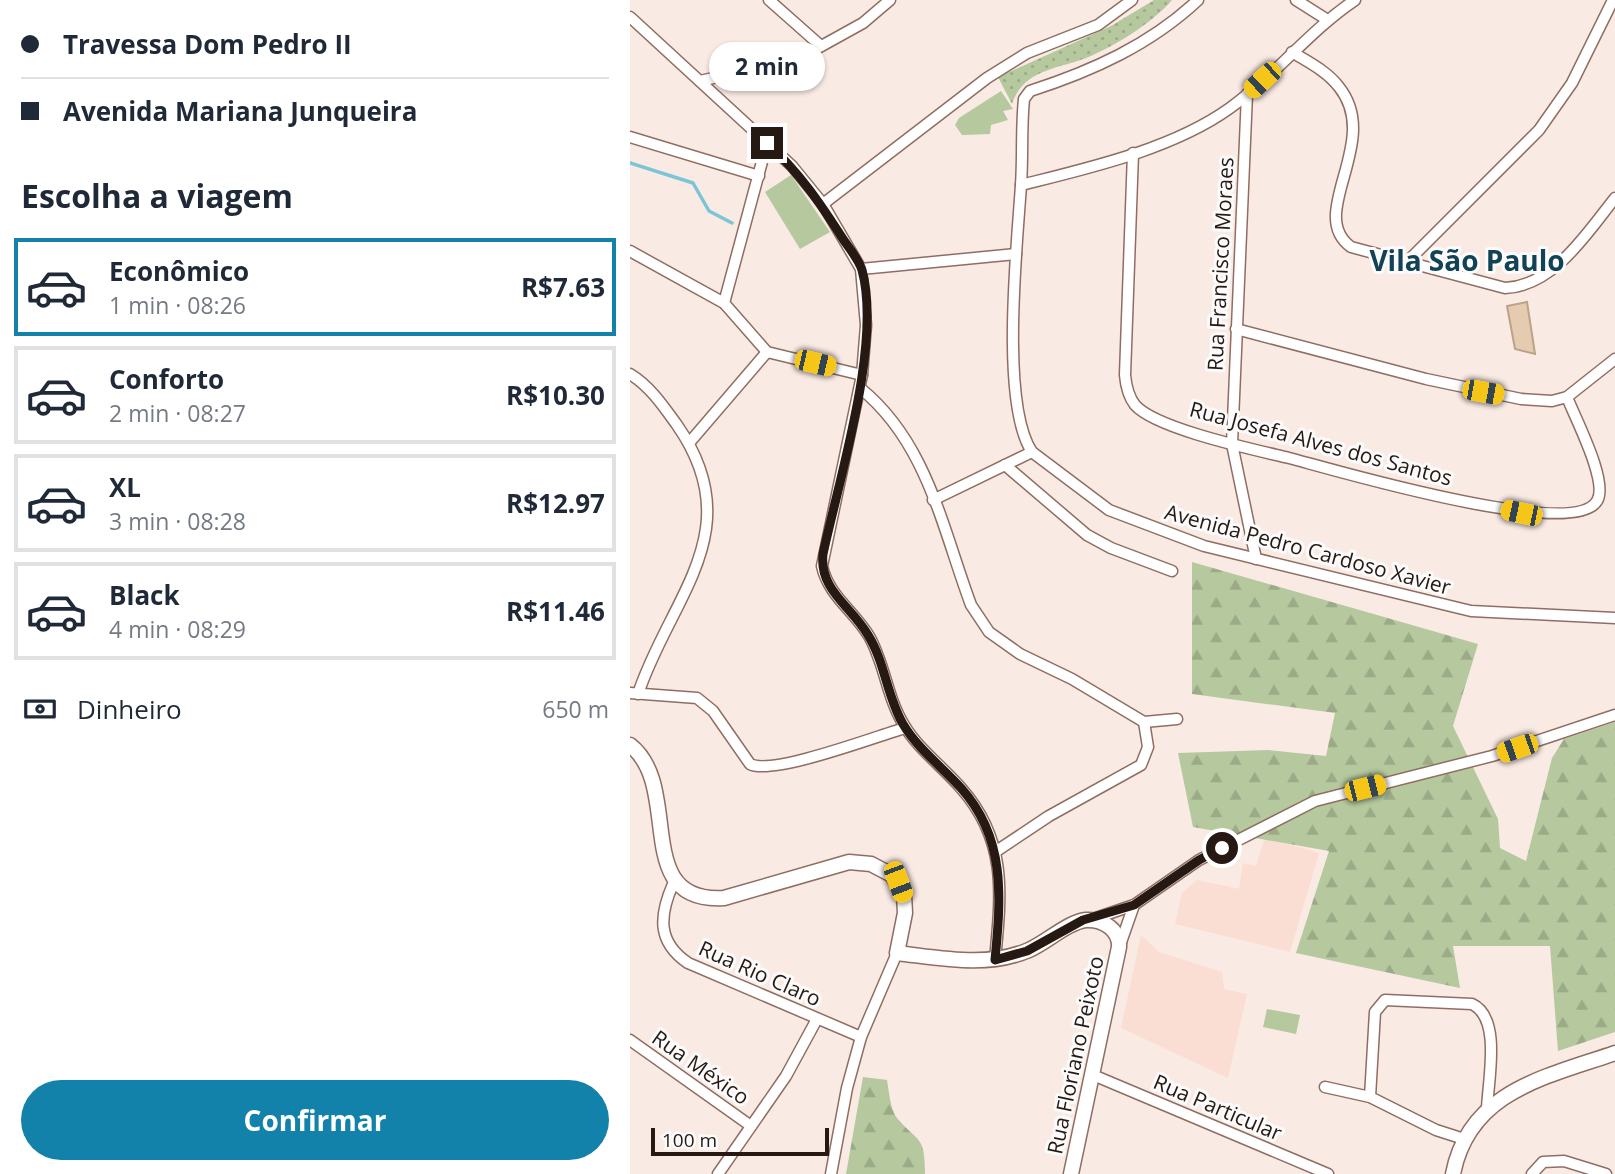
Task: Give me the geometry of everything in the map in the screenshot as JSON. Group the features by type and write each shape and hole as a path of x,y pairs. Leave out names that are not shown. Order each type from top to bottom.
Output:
{"street":[{"path":"769,0 821,47"},
{"path":"700,81 779,65 821,47 863,23 890,0"},
{"path":"823,205 987,78 1027,53 1098,25 1132,0"},
{"path":"933,499 1032,452 1024,440 1019,422 1014,386 1016,254 1024,102 1030,91 1088,70 1152,37 1198,0"},
{"path":"1296,0 1326,19"},
{"path":"1021,184 1133,153 1210,122 1247,94 1326,19 1355,0"},
{"path":"1406,263 1539,130 1572,83 1613,0"},
{"path":"630,17 792,166 823,205 862,269 866,325 862,375 822,566 828,585 869,636 905,728 962,790 981,815 995,852 1001,896 995,960"},
{"path":"1292,52 1312,63 1340,87 1349,106 1354,126 1354,146 1336,201 1335,225 1339,236 1351,247 1505,288 1527,285 1552,269 1615,198"},
{"name":"Rua Francisco Moraes","path":"1247,94 1232,444 1256,559"},
{"path":"630,137 759,176"},
{"path":"724,303 767,143"},
{"name":"Rua Josefa Alves dos Santos","path":"1133,153 1126,387 1135,405 1146,414 1232,444 1508,510 1562,515 1578,513 1592,507 1598,499 1600,488 1590,452 1567,397"},
{"path":"630,251 724,303 767,352 862,375"},
{"path":"862,269 1016,254"},
{"path":"1236,329 1483,392 1521,399 1552,401 1567,397 1615,359"},
{"path":"689,443 767,352"},
{"path":"630,374 662,405 689,443 703,488 707,522 704,550 634,694 697,698 713,711 750,764 758,767 784,765 905,728"},
{"path":"860,388 905,435 920,463 971,605 982,625 1020,654 1072,679 1144,722 1177,719"},
{"name":"Avenida Pedro Cardoso Xavier","path":"1032,452 1109,510 1205,546 1471,611 1615,618"},
{"path":"1005,465 1087,535 1111,548 1172,570"},
{"path":"897,953 995,960 1027,951 1083,920 1134,905 1199,860 1315,801 1492,756 1615,715"},
{"path":"995,852 1049,816 1140,765 1148,747 1144,722"},
{"path":"630,745 645,761 653,779 655,843 659,859 673,884 699,897 724,898 849,862 871,864 892,875 904,895 905,913 897,953 861,1037 847,1088 831,1174"},
{"name":"Rua Rio Claro","path":"673,884 663,906 661,921 663,934 676,955 688,963 861,1037"},
{"path":"1119,947 1134,905"},
{"name":"Rua Floriano Peixoto","path":"1071,1174 1119,947 1119,941 1111,928 1090,920"},
{"path":"1370,1097 1375,1012 1385,1000 1393,998 1472,1004 1486,1014 1491,1031 1487,1109"},
{"path":"718,1174 786,1076 817,1019"},
{"name":"Rua México","path":"630,1040 751,1126"},
{"path":"1453,1174 1464,1139 1487,1109 1535,1081 1615,1053"},
{"name":"Rua Particular","path":"1093,1075 1328,1174"},
{"path":"1325,1087 1370,1097 1436,1129 1464,1139"},
{"path":"1532,1174 1543,1162 1564,1161 1606,1174"}],"shaded area":[{"path":"1265,837 1319,853 1290,952 1175,924 1182,893 1197,880 1239,889 1243,863 1256,866"},
{"path":"1141,935 1159,952 1222,972 1224,989 1247,994 1228,1078 1121,1028"}],"green space":[{"path":"1154,0 1172,0 1143,26 1109,47 1033,77 1017,93 1012,104 998,77 1111,26"},
{"path":"1001,91 1013,109 1003,111 1008,120 991,125 990,134 962,135 955,125 959,118"},
{"path":"791,175 830,232 800,249 765,192"},
{"path":"1192,562 1478,644 1453,726 1498,819 1500,848 1526,861 1552,758 1564,739 1615,722 1615,1032 1558,1051 1550,946 1453,946 1460,988 1296,953 1329,851 1193,827 1178,753 1268,750 1326,756 1335,713 1192,694"},
{"path":"1267,1009 1300,1015 1296,1034 1263,1027"},
{"path":"863,1077 887,1080 890,1100 897,1118 922,1145 925,1174 846,1174"}],"building":[{"path":"1527,302 1535,354 1515,349 1507,306"}],"waterway":[{"path":"630,163 693,183 709,211 732,223"}],"district":[{"name":"Vila São Paulo","path":"1467,260"}],"route":[{"path":"767,143 792,166 823,205 862,269 866,325 862,375 823,554 824,576 828,585 869,636 905,728 962,790 989,830 1000,875 1001,896 995,960 1027,951 1083,920 1134,905 1199,860 1222,848"}]}
